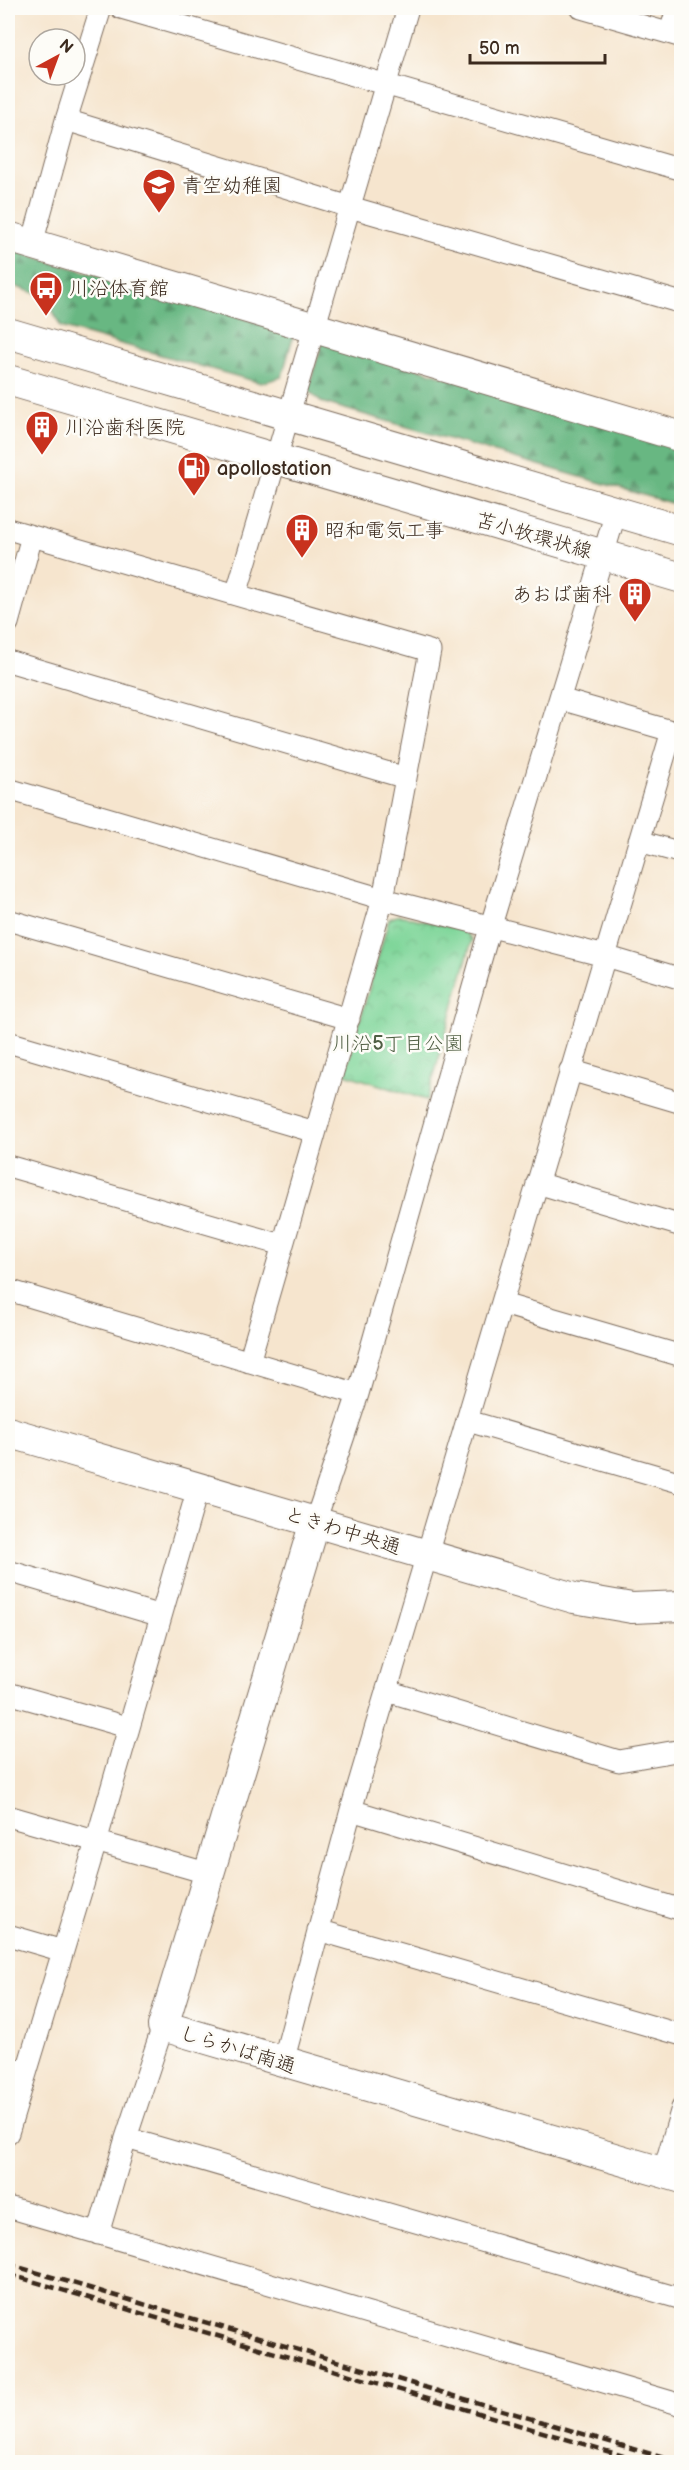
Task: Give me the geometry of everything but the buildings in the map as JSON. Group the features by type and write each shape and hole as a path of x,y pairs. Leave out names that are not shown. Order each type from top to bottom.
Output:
{"street":[{"path":"101,8 66,120 20,241 681,437"},
{"path":"121,8 681,171"},
{"path":"236,595 408,8"},
{"path":"581,8 676,35 677,8"},
{"path":"66,120 350,207 681,303"},
{"path":"8,333 681,531"},
{"name":"苫小牧環状線","path":"8,380 681,578"},
{"path":"315,1522 358,1394 490,926 616,512"},
{"path":"8,529 430,651 383,899 249,1362"},
{"path":"8,623 32,536"},
{"path":"8,661 405,778"},
{"path":"283,2062 351,1810 503,1304 604,956 639,841 676,733 560,699"},
{"path":"8,789 383,899 604,956 681,979"},
{"path":"639,841 681,854"},
{"path":"8,920 349,1019"},
{"path":"8,1042 315,1132"},
{"path":"570,1070 681,1103"},
{"path":"8,1166 282,1245"},
{"path":"537,1183 681,1226"},
{"path":"8,1290 358,1394"},
{"path":"503,1304 681,1356"},
{"path":"468,1420 681,1483"},
{"name":"ときわ中央通","path":"8,1432 574,1598 632,1608 681,1606"},
{"path":"8,2133 16,2070 63,1951 198,1488"},
{"name":"しらかば南通","path":"315,1522 163,2026 672,2176"},
{"path":"8,1571 161,1616"},
{"path":"387,1691 619,1761 681,1750"},
{"path":"8,1693 127,1728"},
{"path":"351,1810 681,1910"},
{"path":"8,1816 210,1874"},
{"path":"318,1930 681,2035"},
{"path":"8,1935 63,1951"},
{"path":"98,2234 126,2138 163,2026"},
{"path":"672,2176 681,2108"},
{"path":"126,2138 681,2299"},
{"path":"8,2207 681,2405"}],"green space":[{"path":"8,249 294,333 282,377 261,383 61,327 46,297 8,284"},
{"path":"323,340 681,448 681,506 321,402 308,390"},
{"name":"川沿5丁目公園","path":"399,915 463,930 472,940 427,1100 345,1074 389,919"}],"railway":[{"path":"8,2264 678,2462"},
{"path":"8,2274 644,2462"}],"place":[{"name":"青空幼稚園","path":"159,214"},
{"name":"川沿体育館","path":"46,317"},
{"name":"川沿歯科医院","path":"42,456"},
{"name":"apollostation","path":"194,497"},
{"name":"昭和電気工事","path":"302,559"},
{"name":"あおば歯科","path":"635,623"}]}
